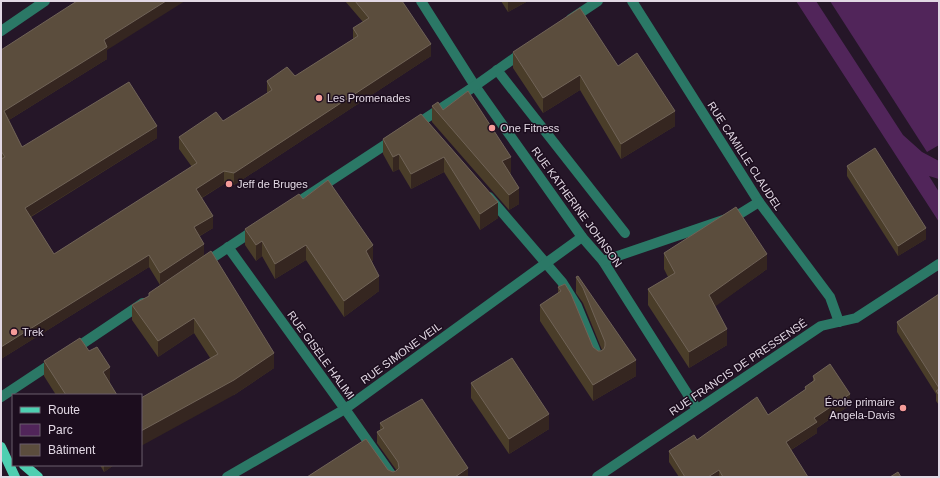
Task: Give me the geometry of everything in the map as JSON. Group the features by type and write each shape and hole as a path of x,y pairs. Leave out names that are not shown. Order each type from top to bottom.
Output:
{"main road":[{"path":"1,446 12,455"},
{"path":"1,446 15,477"},
{"path":"25,466 38,477"}],"street":[{"path":"1,31 45,1"},
{"name":"RUE KATHERINE JOHNSON","path":"420,1 475,86 582,237 603,261 697,409"},
{"path":"561,26 598,1"},
{"name":"RUE CAMILLE CLAUDEL","path":"632,1 759,202 830,297 838,322"},
{"path":"286,209 425,123 531,47"},
{"path":"497,70 625,233"},
{"path":"484,192 562,282 577,306 599,360"},
{"path":"603,261 738,214 759,202"},
{"path":"195,269 267,222"},
{"name":"RUE SIMONE VEIL","path":"227,477 346,409 582,237"},
{"name":"RUE GISÈLE HALIMI","path":"228,247 346,409 393,477"},
{"name":"RUE FRANCIS DE PRESSENSÉ","path":"597,477 821,326 856,318 939,264"},
{"path":"1,397 149,300"}],"green space":[{"path":"796,1 816,1 903,135 922,152 939,161 939,179 929,176 939,192 939,222"},
{"path":"830,1 939,1 939,145 927,152"}],"building":[{"path":"77,1 166,1 104,40 107,47 4,111 22,147 129,82 157,126 25,208 54,254 197,163 179,137 216,112 223,121 272,90 267,81 287,67 295,76 358,36 353,28 369,18 355,1 402,1 431,44 234,173 224,171 196,189 213,216 194,227 204,244 160,273 149,255 1,347 1,159 5,157 1,151 1,50"},
{"path":"580,8 618,66 637,53 675,111 621,144 580,75 543,98 513,52"},
{"path":"468,91 511,157 502,161 519,188 509,195 432,106 438,102 443,110"},
{"path":"421,114 498,202 480,214 444,157 411,174 399,154 393,157 383,139"},
{"path":"875,148 926,228 898,246 847,166"},
{"path":"328,180 373,245 366,251 379,276 344,301 306,245 275,264 262,241 256,245 245,229 299,194 303,199"},
{"path":"736,207 767,254 709,295 727,329 689,352 648,289 675,273 664,253"},
{"path":"211,251 274,353 234,380 142,430 142,397 218,354 194,318 158,341 132,305 149,296 149,293"},
{"path":"578,276 636,360 593,385 540,305 561,291 558,287 565,284 571,294 593,347 598,351 604,349 605,342 583,288 576,277"},
{"path":"939,294 939,388 897,322"},
{"path":"80,338 89,351 97,347 110,367 103,372 116,394 65,394 44,361"},
{"path":"512,358 549,414 509,439 471,383"},
{"path":"830,364 850,394 814,418 817,422 786,442 808,477 723,477 719,470 708,477 685,477 669,451 694,435 697,440 757,397 768,415 806,389 805,387 815,380 813,376"},
{"path":"422,399 468,468 455,477 307,477 366,439 388,470 393,472 396,471 399,468 398,462 377,432 384,428 380,423"},
{"path":"898,472 901,477 890,477"}],"place":[{"name":"Les Promenades","path":"319,98"},
{"name":"One Fitness","path":"492,128"},
{"name":"Jeff de Bruges","path":"229,184"},
{"name":"Trek","path":"14,332"},
{"name":"École primaire Angela-Davis","path":"903,408"}]}
